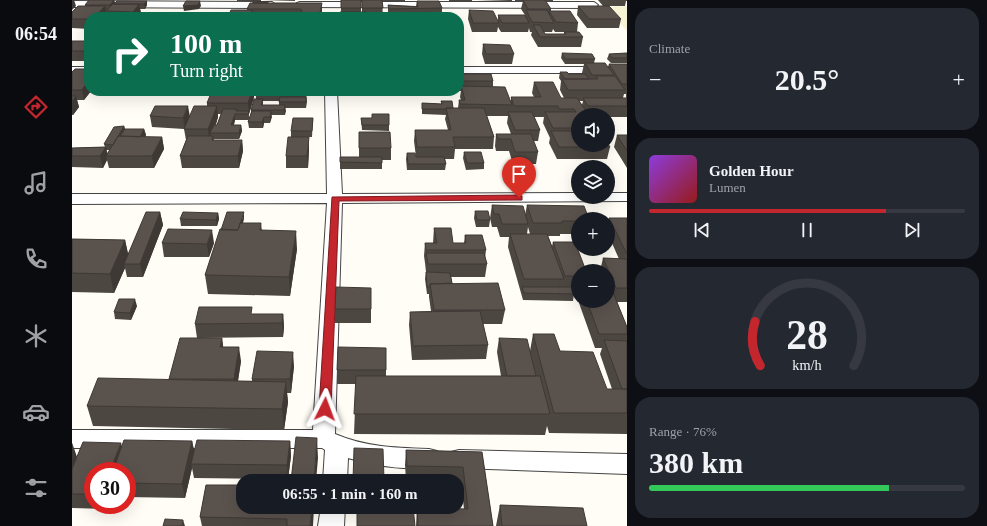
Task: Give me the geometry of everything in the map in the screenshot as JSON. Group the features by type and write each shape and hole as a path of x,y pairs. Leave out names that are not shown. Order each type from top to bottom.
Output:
{"street":[{"path":"72,4 288,5 339,3 594,6"},
{"path":"72,70 84,70"},
{"path":"464,70 627,70"},
{"path":"331,96 335,199 330,443 334,474"},
{"path":"72,199 627,197"},
{"path":"72,439 330,443 378,456 627,464"},
{"path":"331,526 332,514"}],"shaded area":[{"path":"627,6 627,31 605,7"}],"building":[{"path":"89,0 114,0 110,5 85,5"},
{"path":"341,0 361,0 361,8 341,8"},
{"path":"362,0 382,0 383,8 362,8"},
{"path":"523,0 545,0 551,9 528,9"},
{"path":"117,1 147,1 144,4 114,4"},
{"path":"186,1 200,1 198,5 183,6"},
{"path":"253,1 268,2 268,3 253,3"},
{"path":"417,1 439,1 442,8 389,9 388,5 418,7"},
{"path":"250,3 322,3 320,12 302,12 301,9 247,9"},
{"path":"113,4 139,4 133,12 106,11"},
{"path":"78,6 105,6 100,12 84,12 84,19 72,19 72,12"},
{"path":"578,6 609,6 621,19 589,19"},
{"path":"231,10 252,10 251,12 230,12"},
{"path":"469,10 493,11 499,23 473,23"},
{"path":"526,10 547,10 554,23 532,22"},
{"path":"549,11 570,11 578,23 556,22"},
{"path":"498,15 525,15 529,23 502,23"},
{"path":"533,25 540,25 545,34 566,34 564,32 579,32 583,37 540,37"},
{"path":"72,41 84,41 84,51 72,51"},
{"path":"483,44 510,45 514,54 486,54"},
{"path":"562,53 592,54 595,59 565,59"},
{"path":"627,53 627,58 612,58 609,54"},
{"path":"585,63 605,63 614,75 592,75"},
{"path":"609,64 627,64 627,84 622,84"},
{"path":"75,69 84,69 84,87 82,90 72,90 72,72"},
{"path":"560,72 567,72 569,74 585,74 589,79 565,79"},
{"path":"464,74 491,74 493,81 464,81"},
{"path":"596,76 615,76 625,90 568,90 562,79 598,79"},
{"path":"534,82 553,82 561,98 577,98 584,108 559,109 558,106 514,106 511,97 541,97"},
{"path":"464,86 505,87 512,105 460,104 459,100 465,100"},
{"path":"72,96 76,96 72,102"},
{"path":"210,96 250,96 248,103 207,103"},
{"path":"280,97 306,97 306,102 279,102"},
{"path":"583,98 627,98 627,106 588,106"},
{"path":"254,99 263,99 261,105 285,105 284,110 251,110"},
{"path":"441,101 452,101 453,108 422,109 422,103 442,104"},
{"path":"155,106 188,106 183,118 150,116"},
{"path":"194,106 217,106 208,129 184,129"},
{"path":"446,108 484,108 494,137 453,137 455,147 417,147 415,130 451,130"},
{"path":"223,109 249,111 248,114 235,114 231,125 241,125 239,133 210,133 214,125 217,125"},
{"path":"252,111 271,111 270,117 264,117 262,122 248,122"},
{"path":"508,112 532,112 540,130 515,130"},
{"path":"545,112 571,112 571,128 553,128"},
{"path":"372,114 389,114 389,125 362,125 361,118 372,118"},
{"path":"293,118 313,118 312,131 291,131"},
{"path":"124,126 113,145 104,144 114,127"},
{"path":"125,129 144,129 140,137 120,136"},
{"path":"551,131 571,131 571,147 559,147"},
{"path":"359,132 390,132 391,148 359,148"},
{"path":"496,134 531,134 538,152 515,152 511,139 498,139"},
{"path":"617,135 627,135 627,151"},
{"path":"118,136 162,137 152,156 106,156"},
{"path":"188,136 213,136 212,140 242,140 238,156 180,156"},
{"path":"288,137 309,137 307,156 286,156"},
{"path":"106,147 100,156 72,156 72,148"},
{"path":"464,152 481,152 484,163 467,163"},
{"path":"407,153 415,153 416,157 444,157 446,164 408,164"},
{"path":"340,157 382,157 382,163 340,162"},
{"path":"492,205 523,206 528,224 502,224 499,214 494,214"},
{"path":"527,205 584,206 586,212 571,212 571,221 562,221 562,223 533,223"},
{"path":"475,211 488,211 490,220 477,220"},
{"path":"146,212 160,212 140,264 124,264"},
{"path":"183,212 218,213 216,220 180,219"},
{"path":"227,212 244,212 238,230 221,230"},
{"path":"615,218 627,218 627,254 615,230"},
{"path":"240,223 261,223 260,230 296,231 289,277 205,275 220,229 238,230"},
{"path":"434,228 451,228 453,243 466,243 465,235 482,235 486,250 426,250 425,243 437,243"},
{"path":"168,229 212,230 207,244 162,243"},
{"path":"510,234 547,234 564,279 524,279"},
{"path":"72,239 125,240 110,274 72,273"},
{"path":"553,242 571,242 571,256 580,256 583,264 571,264 571,276 565,276"},
{"path":"426,253 484,253 487,264 428,264"},
{"path":"603,258 627,259 627,288 616,288 615,264 606,264"},
{"path":"426,272 450,273 452,283 430,284 430,287 427,287"},
{"path":"498,283 505,310 434,310 430,284"},
{"path":"336,287 371,288 371,309 335,309"},
{"path":"522,287 571,287 571,294 524,293"},
{"path":"615,297 627,327 627,334 599,334 590,308 615,308"},
{"path":"119,299 135,299 130,313 114,312"},
{"path":"199,307 252,307 251,314 283,314 282,323 195,324"},
{"path":"480,311 488,345 413,346 410,312"},
{"path":"533,334 554,334 560,351 593,352 607,389 627,389 627,413 554,413"},
{"path":"180,338 222,338 220,347 239,347 234,379 169,379"},
{"path":"499,338 527,339 536,376 507,376"},
{"path":"604,340 627,341 627,389 622,389"},
{"path":"338,347 386,348 386,370 337,370"},
{"path":"257,351 293,352 290,379 252,379"},
{"path":"356,376 540,376 550,414 354,414"},
{"path":"98,378 286,382 282,409 87,406"},
{"path":"296,437 317,438 314,474 292,474"},
{"path":"124,440 192,441 182,484 136,483 136,462 116,462"},
{"path":"197,440 290,441 287,465 191,464"},
{"path":"83,442 121,443 114,462 84,462 84,494 72,494 72,469"},
{"path":"354,448 383,449 384,474 353,474"},
{"path":"406,450 482,452 493,526 418,526 417,514 464,514 464,509 468,509 463,467 407,466"},
{"path":"206,485 236,485 236,514 311,514 310,526 287,526 287,519 200,517"},
{"path":"500,505 583,508 587,526 502,526"},
{"path":"357,514 414,514 415,526 357,526"},
{"path":"165,519 183,520 182,526 163,526"}],"route":[{"path":"325,409 335,199 519,198"}]}
